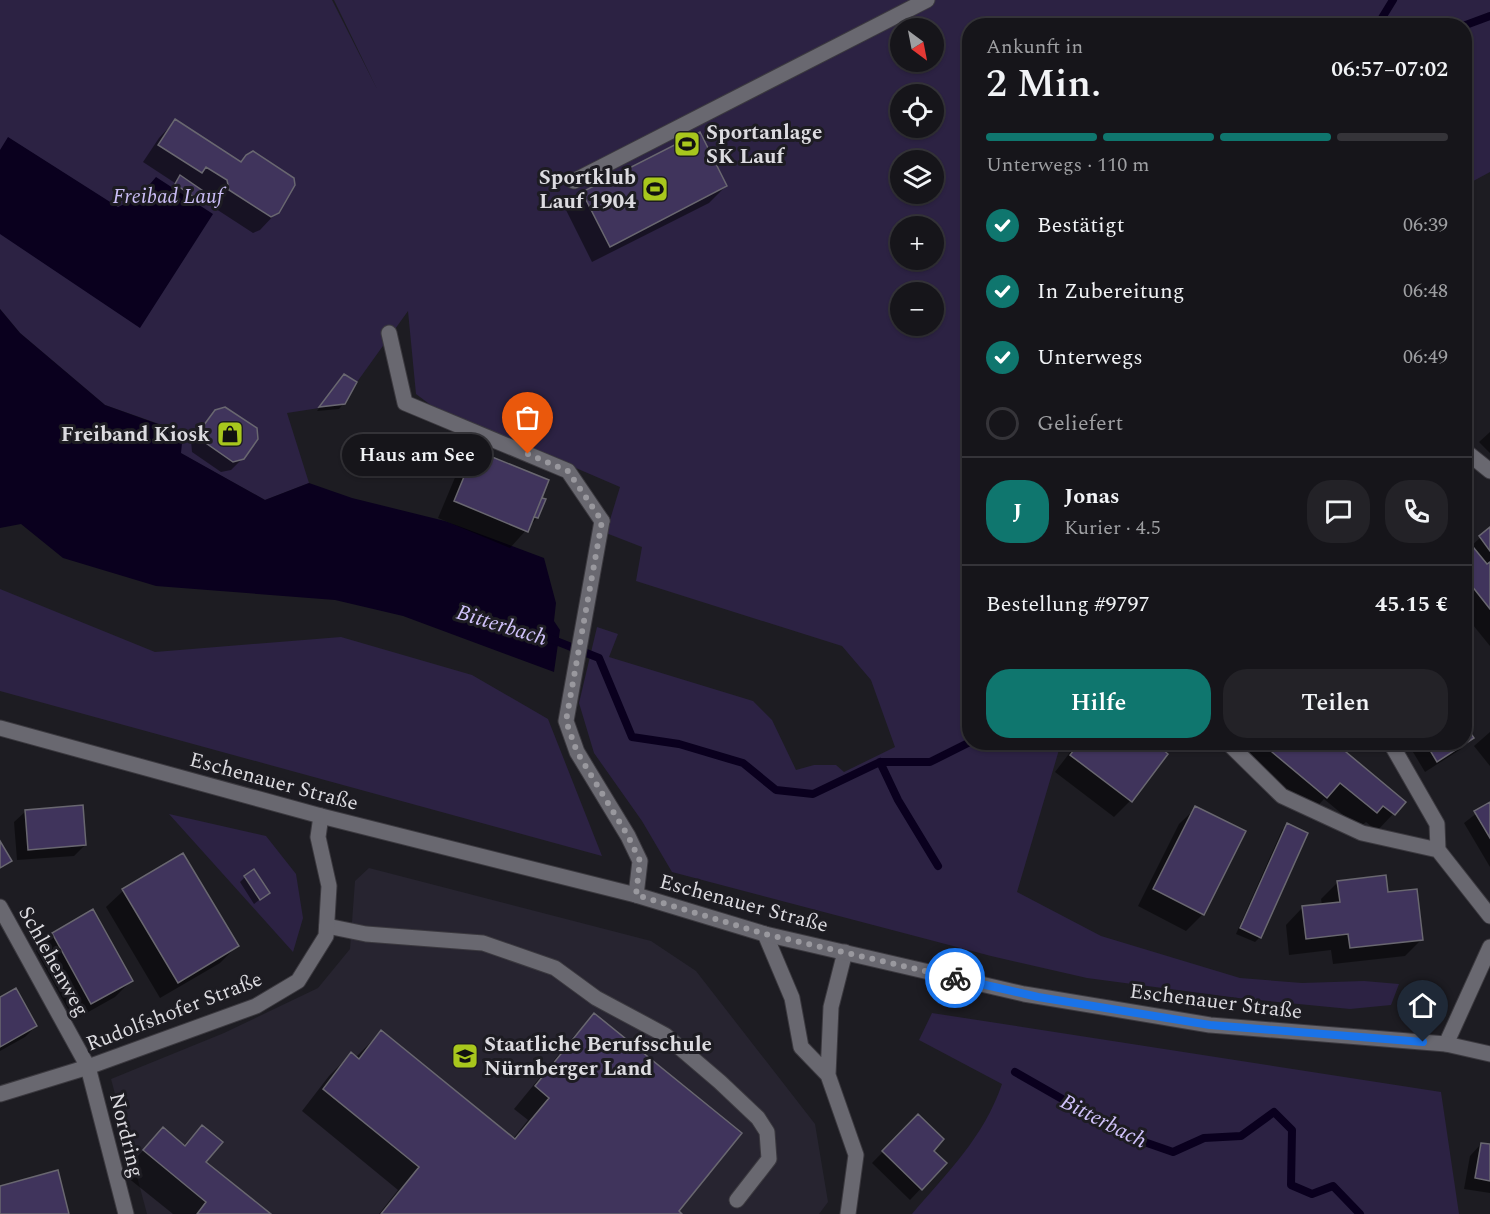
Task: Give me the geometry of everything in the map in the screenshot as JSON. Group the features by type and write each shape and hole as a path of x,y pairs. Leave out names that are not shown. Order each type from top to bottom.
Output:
{"street":[{"path":"574,181 927,0"},
{"path":"389,333 405,403 568,471 602,521 584,610 566,721 577,752 628,836 640,861 636,895"},
{"path":"1472,456 1490,471"},
{"name":"Eschenauer Straße","path":"0,728 321,816 636,895 765,934 1024,994 1210,1025 1446,1044 1490,1054"},
{"path":"1235,750 1282,796 1362,833 1438,850"},
{"path":"1395,750 1437,824 1438,850 1490,916"},
{"name":"Rudolfshofer Straße","path":"0,1094 88,1067 255,1006 298,981 326,936 329,886 318,837 321,816"},
{"name":"Schlehenweg","path":"0,908 88,1067"},
{"path":"327,926 366,934 483,943 523,955 555,968 596,998 665,1035 758,1118 766,1132 770,1145 769,1158 761,1173 737,1200"},
{"path":"765,934 792,998 801,1047 828,1075"},
{"path":"1446,1044 1490,947"},
{"path":"845,952 831,1007 828,1075 856,1155 848,1214"},
{"name":"Nordring","path":"88,1067 126,1214"}],"shaded area":[{"name":"Staatliche Berufsschule Nürnberger Land","path":"369,868 651,941 696,971 815,1124 828,1202 819,1214 147,1214 111,1079 224,1033 318,988 350,949 355,881"}],"green space":[{"name":"Freibad Lauf","path":"0,0 332,0 377,89 334,0 1490,0 1490,172 1472,182 1472,18 962,18 962,750 1059,750 1017,892 1101,936 1240,978 1302,983 1364,981 1399,984 1391,1005 1350,1009 1238,998 1087,978 991,956 672,872 642,821 594,753 579,703 597,627 618,634 609,657 753,701 772,720 796,770 814,765 836,765 844,772 895,747 871,680 842,646 636,581 642,547 606,533 620,487 432,406 416,394 408,311 357,382 345,404 287,413 309,483 265,500 180,453 182,432 105,405 20,333 0,309"},
{"path":"0,589 155,652 341,637 472,675 548,719 602,856 0,691"},
{"path":"169,814 266,836 296,874 303,918 293,952"},
{"path":"932,1013 1441,1092 1459,1214 912,1214 975,1138 1002,1084 919,1040"}],"water":[{"path":"8,137 118,207 139,197 156,177 213,214 140,328 0,234 0,150"},
{"path":"0,309 20,333 105,405 183,433 181,453 265,500 309,483 352,498 445,521 544,558 556,603 554,621 560,630 554,672 403,616 335,600 156,586 63,558 21,524 0,528"}],"building":[{"path":"175,119 241,162 253,151 294,178 295,185 279,213 271,217 229,190 227,180 206,167 202,173 158,145"},
{"name":"Sportklub Lauf 1904","path":"700,132 727,186 610,247 582,192"},
{"path":"180,175 206,193 200,201 175,184"},
{"path":"344,374 357,382 345,404 319,407"},
{"name":"Freiband Kiosk","path":"225,407 257,428 258,439 244,459 233,462 203,441 201,429 215,410"},
{"path":"475,450 549,480 542,498 546,499 538,518 534,517 528,532 454,501"},
{"path":"475,450 549,480 528,532 454,501"},
{"path":"1490,527 1490,551 1479,536"},
{"path":"1472,546 1487,564 1490,562 1490,609 1472,586"},
{"path":"1074,750 1163,750 1168,754 1132,802 1070,755"},
{"path":"1270,750 1344,750 1406,802 1395,815 1383,806 1377,813 1340,783 1327,798"},
{"path":"1430,750 1456,750 1437,762"},
{"path":"1490,802 1490,838 1474,811"},
{"path":"83,805 86,845 28,850 25,810"},
{"path":"1195,806 1246,831 1204,915 1153,889"},
{"path":"1287,823 1308,833 1261,938 1240,928"},
{"path":"0,841 12,861 0,868"},
{"path":"183,853 239,946 178,983 122,889"},
{"path":"254,869 270,893 260,900 244,876"},
{"path":"1386,875 1388,892 1417,889 1423,940 1350,948 1348,934 1306,939 1302,906 1340,902 1337,881"},
{"path":"93,909 133,981 91,1004 52,933"},
{"path":"16,988 37,1026 0,1047 0,997"},
{"path":"594,1013 742,1133 679,1211 682,1214 381,1214 419,1167 323,1089 351,1052 359,1059 381,1030 515,1139 549,1098 535,1086"},
{"path":"918,1114 944,1139 934,1151 947,1163 922,1190 882,1151"},
{"path":"202,1125 223,1142 206,1162 271,1214 197,1214 206,1202 143,1150 163,1127 185,1146"},
{"path":"1481,1143 1490,1144 1490,1181 1475,1178"},
{"path":"58,1170 69,1214 0,1214 0,1186"}],"waterway":[{"path":"1382,18 1393,0"},
{"path":"1472,23 1490,16"},
{"name":"Bitterbach","path":"551,639 599,658 632,737 679,744 743,763 776,790 813,794 880,762 898,800 938,866"},
{"path":"880,762 930,762 962,746"},
{"name":"Bitterbach","path":"1015,1072 1127,1136 1173,1152 1204,1138 1241,1136 1274,1112 1292,1130 1291,1185 1312,1194 1333,1186 1360,1214"}],"way so far":[{"path":"528,454 568,471 602,521 584,610 566,721 577,752 628,836 640,861 636,895 765,934 955,978"}],"place":[{"name":"Sportanlage SK Lauf","path":"687,144"},
{"name":"Sportklub Lauf 1904","path":"655,189"},
{"name":"Freiband Kiosk","path":"230,434"},
{"name":"Haus am See","path":"528,454"},
{"name":"Staatliche Berufsschule Nürnberger Land","path":"465,1056"}],"route":[{"path":"955,978 1038,997 1210,1025 1423,1042"}]}
